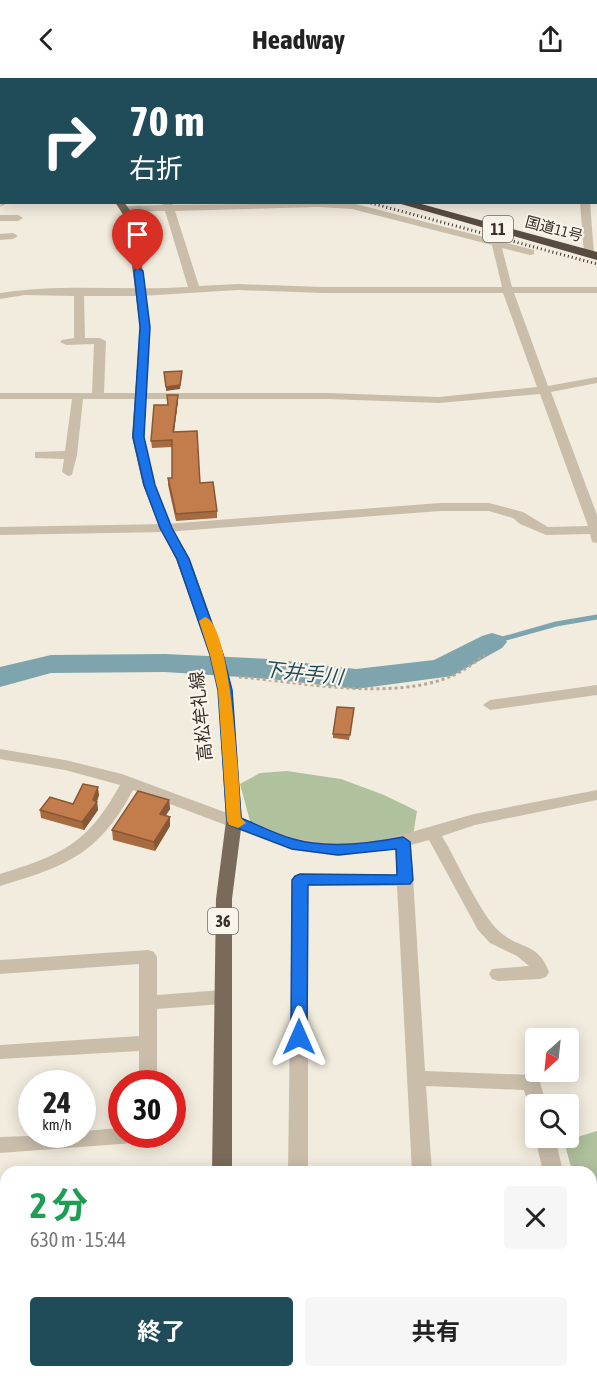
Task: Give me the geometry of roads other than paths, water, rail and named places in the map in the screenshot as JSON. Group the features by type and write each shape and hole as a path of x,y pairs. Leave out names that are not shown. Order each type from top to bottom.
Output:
{"highway":[{"name":"国道11号","path":"406,204 593,255"}],"main road":[{"name":"高松牟礼線","path":"122,206 132,227 145,327 138,437 149,485 166,528 183,559 217,655 225,690 234,821 224,899 222,1166"}],"street":[{"path":"122,206 318,204 352,206 530,252"},
{"path":"585,204 593,255"},
{"path":"168,205 194,288"},
{"path":"0,218 18,218"},
{"path":"0,237 13,236"},
{"path":"0,531 166,528 440,507 489,507 518,515 525,522 546,531 597,533 508,292 496,243"},
{"path":"0,296 26,292 141,293 238,287 290,290 508,292 597,290"},
{"path":"80,292 80,342"},
{"path":"66,342 100,341 98,396"},
{"path":"0,396 328,396 439,400 544,390 597,380"},
{"path":"68,472 78,396"},
{"path":"39,455 70,455"},
{"path":"490,705 597,690"},
{"path":"0,754 66,765 129,782 292,844 338,850 380,847 474,820 597,795"},
{"path":"0,880 55,861 77,848 107,820 129,782"},
{"path":"433,833 484,926 496,939 526,951 537,960 540,972 498,974"},
{"path":"403,842 422,1166"},
{"path":"298,1166 300,880 405,880"},
{"path":"0,967 148,957 150,1003 148,1070"},
{"path":"150,1003 222,997"},
{"path":"0,1052 149,1043"},
{"path":"416,1078 532,1083 535,1094"},
{"path":"0,1145 108,1137"},
{"path":"548,1148 552,1166"}],"waterway":[{"name":"下井手川","path":"492,642 556,624 597,617"},
{"name":"下井手川","path":"0,677 51,664 165,663 270,669 356,679 441,669 492,642"}],"railway":[{"path":"374,204 597,264"}]}
